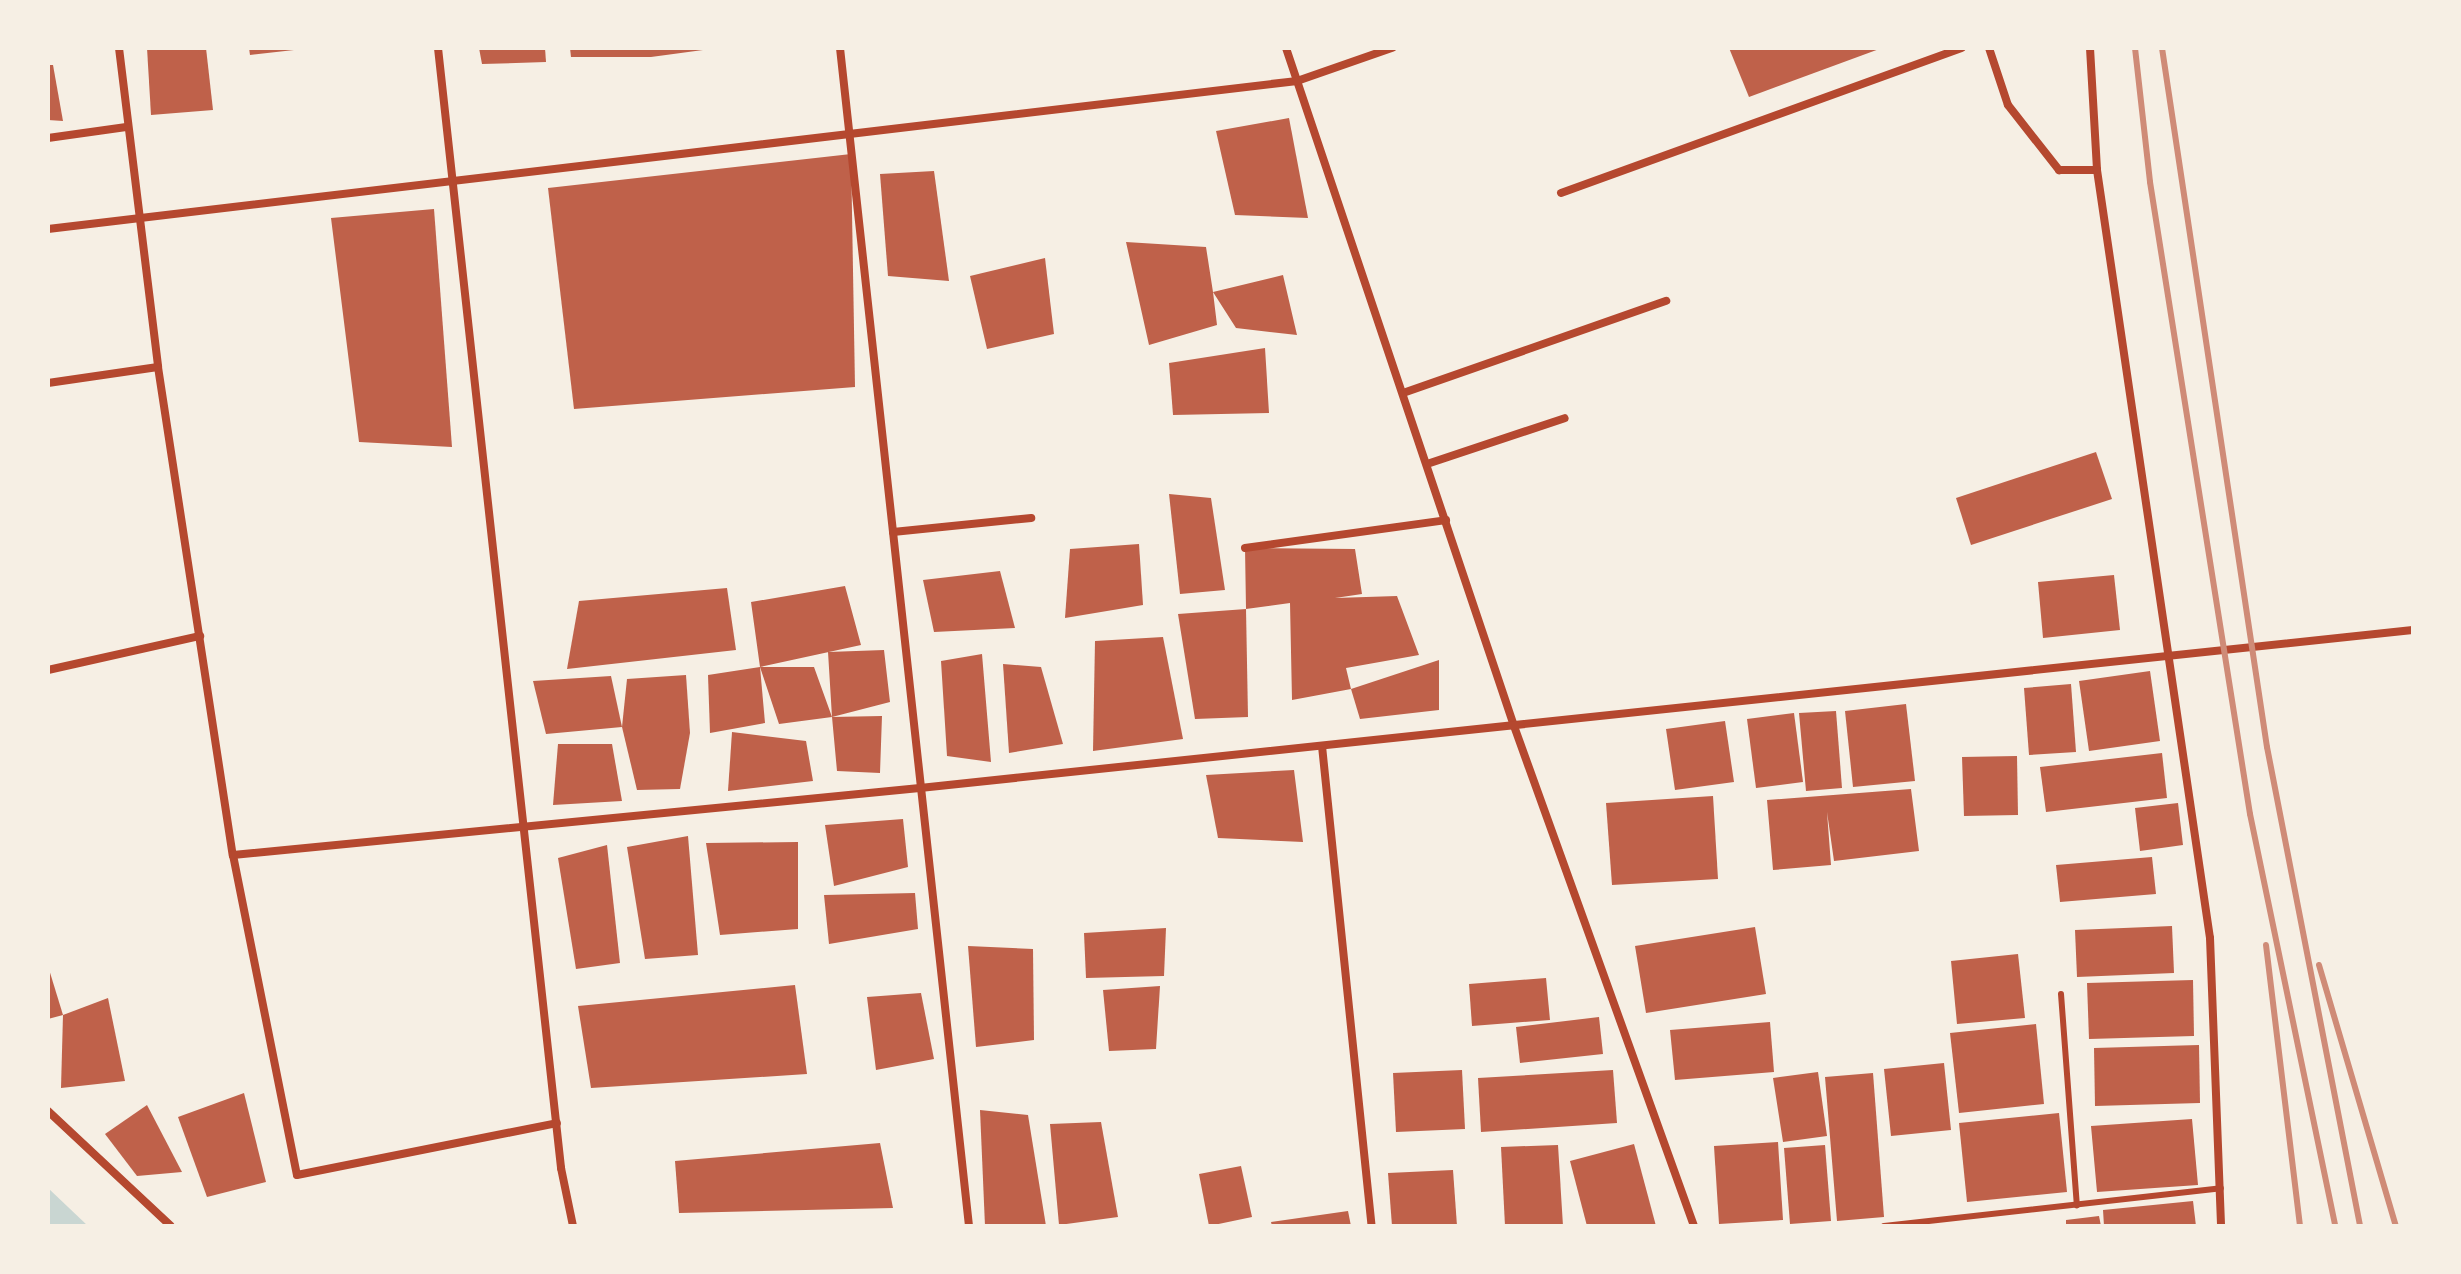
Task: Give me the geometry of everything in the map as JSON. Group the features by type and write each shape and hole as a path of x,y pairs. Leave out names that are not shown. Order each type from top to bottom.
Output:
{"street":[{"path":"119,48 126,127 158,367 233,855 297,1175 557,1123"},
{"path":"438,48 557,1123 573,1226"},
{"path":"840,48 969,1226"},
{"path":"1286,48 1514,726 1694,1226"},
{"path":"48,229 453,178 1297,81 1392,48"},
{"path":"1561,193 1962,48"},
{"path":"1989,48 2008,105 2059,170 2097,170"},
{"path":"2090,48 2097,170 2172,659 2210,938 2221,1226"},
{"path":"48,138 126,127"},
{"path":"1403,393 1666,301"},
{"path":"48,383 158,367"},
{"path":"1427,464 1565,418"},
{"path":"893,532 1031,518"},
{"path":"1245,548 1446,520"},
{"path":"233,855 525,829 2172,659 2291,640 2413,630"},
{"path":"48,670 200,636"},
{"path":"1322,746 1372,1226"},
{"path":"48,1111 171,1226"}],"lane":[{"path":"2061,994 2077,1205"},
{"path":"1884,1226 2221,1188"}],"shaded area":[{"path":"48,1188 88,1226 48,1226"}],"building":[{"path":"147,48 206,48 213,110 151,115"},
{"path":"249,48 294,48 294,50 250,55"},
{"path":"479,48 545,48 546,62 482,64"},
{"path":"570,48 703,50 651,57 571,57"},
{"path":"1729,48 1882,48 1749,97"},
{"path":"48,65 53,65 63,121 48,120"},
{"path":"1289,118 1308,218 1235,215 1216,131"},
{"path":"851,154 855,387 574,409 548,188"},
{"path":"934,171 949,281 888,276 880,174"},
{"path":"434,209 452,447 359,442 331,218"},
{"path":"1126,242 1206,247 1217,325 1149,345"},
{"path":"1045,258 1054,334 987,349 970,276"},
{"path":"1283,275 1297,335 1236,328 1213,292"},
{"path":"1265,348 1269,413 1173,415 1169,363"},
{"path":"2096,452 2112,499 1971,545 1956,498"},
{"path":"1169,494 1211,498 1225,590 1180,594"},
{"path":"1139,544 1143,605 1065,618 1070,549"},
{"path":"1245,548 1355,549 1362,594 1335,598 1397,596 1419,655 1346,668 1351,689 1292,700 1290,603 1246,609"},
{"path":"1000,571 1015,628 934,632 923,580"},
{"path":"2114,575 2120,630 2043,638 2038,582"},
{"path":"845,586 861,645 760,667 751,602"},
{"path":"727,588 736,650 567,669 579,601"},
{"path":"1246,609 1248,717 1195,719 1178,614"},
{"path":"1163,637 1183,739 1093,751 1095,641"},
{"path":"884,650 890,702 832,717 828,652"},
{"path":"982,654 991,762 947,756 941,661"},
{"path":"1439,660 1439,710 1360,719 1351,689"},
{"path":"1003,664 1041,667 1063,744 1009,753"},
{"path":"760,667 814,667 832,717 779,724"},
{"path":"760,667 765,723 710,733 708,675"},
{"path":"2150,671 2160,741 2089,751 2079,681"},
{"path":"686,675 690,733 680,789 637,790 622,727 627,679"},
{"path":"611,676 622,727 546,734 533,681"},
{"path":"2071,684 2076,752 2029,755 2024,688"},
{"path":"1906,704 1915,781 1853,787 1845,711"},
{"path":"1836,711 1842,788 1806,791 1799,713"},
{"path":"1794,713 1803,782 1756,788 1747,719"},
{"path":"882,716 880,773 837,771 832,717"},
{"path":"1725,721 1734,782 1675,790 1666,729"},
{"path":"732,732 806,741 813,781 728,791"},
{"path":"558,744 612,744 622,801 553,805"},
{"path":"2162,753 2167,798 2046,812 2040,767"},
{"path":"2017,756 2018,815 1964,816 1962,757"},
{"path":"1294,770 1303,842 1218,838 1206,775"},
{"path":"1911,789 1919,851 1834,861 1827,812 1831,865 1773,870 1767,800"},
{"path":"1713,796 1718,879 1612,885 1606,803"},
{"path":"2178,803 2183,845 2140,851 2135,808"},
{"path":"903,819 908,867 834,886 825,825"},
{"path":"688,836 698,955 645,959 627,847"},
{"path":"798,842 798,929 720,935 706,843"},
{"path":"607,845 620,963 576,969 558,858"},
{"path":"2152,857 2156,894 2060,902 2056,865"},
{"path":"915,893 918,929 829,944 824,895"},
{"path":"2172,926 2174,973 2077,977 2075,930"},
{"path":"1755,927 1766,994 1646,1013 1635,946"},
{"path":"1166,928 1164,976 1086,978 1084,933"},
{"path":"968,946 1033,949 1034,1040 976,1047"},
{"path":"2018,954 2025,1018 1957,1024 1951,961"},
{"path":"48,966 63,1015 48,1019"},
{"path":"1546,978 1550,1020 1472,1026 1469,984"},
{"path":"2193,980 2194,1036 2089,1039 2087,983"},
{"path":"795,985 807,1074 591,1088 578,1006"},
{"path":"1160,986 1156,1049 1109,1051 1103,990"},
{"path":"921,993 934,1059 876,1070 867,997"},
{"path":"108,998 125,1081 61,1088 63,1015"},
{"path":"1599,1017 1603,1054 1520,1063 1516,1027"},
{"path":"1770,1022 1774,1072 1675,1080 1670,1030"},
{"path":"2036,1024 2044,1104 1959,1113 1950,1033"},
{"path":"2199,1045 2200,1103 2095,1106 2094,1048"},
{"path":"1944,1063 1951,1130 1891,1136 1884,1069"},
{"path":"1462,1070 1465,1129 1396,1132 1393,1073"},
{"path":"1613,1070 1617,1123 1481,1132 1478,1078"},
{"path":"1818,1072 1827,1136 1783,1142 1773,1078"},
{"path":"1873,1073 1884,1217 1837,1221 1825,1077"},
{"path":"244,1093 266,1182 207,1197 178,1117"},
{"path":"147,1105 182,1172 137,1176 105,1134"},
{"path":"980,1110 1028,1115 1046,1226 985,1226"},
{"path":"2059,1113 2067,1192 1967,1202 1959,1123"},
{"path":"2192,1119 2198,1185 2097,1192 2091,1126"},
{"path":"1101,1122 1118,1217 1059,1225 1050,1124"},
{"path":"1778,1142 1783,1220 1719,1224 1714,1146"},
{"path":"880,1143 893,1208 679,1213 675,1161"},
{"path":"1634,1144 1656,1226 1587,1226 1570,1161"},
{"path":"1558,1145 1563,1226 1505,1226 1501,1147"},
{"path":"1825,1145 1831,1221 1790,1224 1784,1148"},
{"path":"1241,1166 1252,1217 1209,1226 1199,1174"},
{"path":"1453,1170 1457,1226 1392,1226 1388,1173"},
{"path":"2193,1201 2196,1226 2104,1226 2103,1210"},
{"path":"1348,1211 1351,1226 1272,1226 1271,1222"},
{"path":"2099,1216 2101,1226 2066,1226 2066,1220"}],"railway":[{"path":"2135,48 2150,182 2250,814 2335,1226"},
{"path":"2162,48 2267,747 2360,1226"},
{"path":"2266,945 2300,1226"},
{"path":"2319,965 2396,1226"}]}
